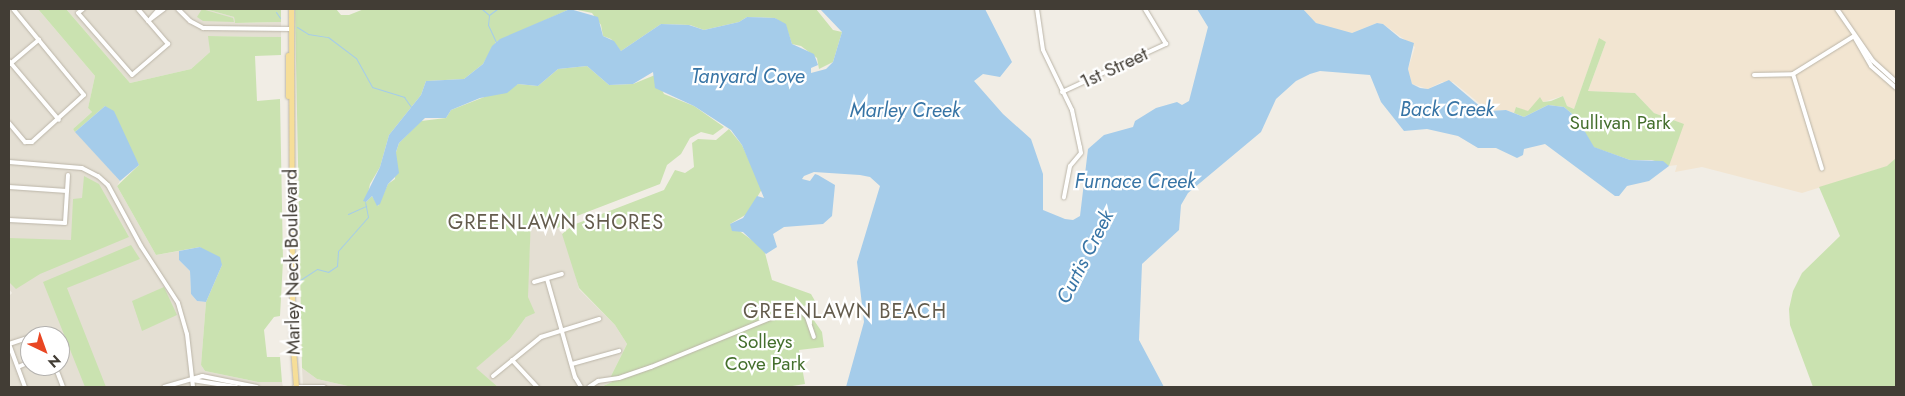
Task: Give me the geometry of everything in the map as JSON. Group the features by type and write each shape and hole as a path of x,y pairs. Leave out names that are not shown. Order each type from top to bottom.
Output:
{"main road":[{"name":"Marley Neck Boulevard","path":"289,9 292,336 296,387"}],"street":[{"path":"9,123 28,143 59,120 84,95 13,9"},
{"path":"83,9 78,13 132,75 168,44 149,19 138,9"},
{"path":"149,19 159,9"},
{"path":"149,19 164,9"},
{"path":"178,9 190,21 203,28 290,29"},
{"path":"1037,9 1043,50 1075,120 1081,153 1070,166 1064,197"},
{"name":"1st Street","path":"1062,92 1166,44 1145,9"},
{"path":"1837,9 1854,36 1878,67 1896,82"},
{"path":"1754,75 1793,74 1854,36"},
{"path":"1854,36 1857,46 1871,66 1896,88"},
{"path":"39,40 9,63 59,120"},
{"path":"1793,74 1822,169"},
{"path":"9,162 82,168 98,176 108,185 142,246 176,298 186,329 193,387"},
{"path":"9,220 65,223 68,175"},
{"path":"9,188 67,191"},
{"path":"534,282 562,274"},
{"path":"547,279 572,364 581,387"},
{"path":"589,387 595,382 651,367 797,306 808,316 814,337"},
{"path":"493,376 535,340 600,319"},
{"path":"9,344 25,387"},
{"path":"572,364 619,351"},
{"path":"512,360 537,387"},
{"path":"164,387 213,377 257,387"},
{"path":"192,380 236,387"},
{"path":"296,387 324,387"}],"shaded area":[{"path":"9,9 38,9 95,76 88,108 92,112 73,129 120,181 117,186 156,255 179,251 179,260 190,271 191,294 197,301 206,302 201,365 205,371 258,382 282,382 283,387 9,387 9,296 12,293 9,289"},
{"path":"66,9 205,9 234,17 235,23 281,22 281,37 209,36 210,52 191,69 130,83"},
{"path":"1303,9 1896,9 1896,158 1888,166 1802,193 1702,167 1675,172 1677,165 1669,166 1683,124 1654,113 1635,93 1588,91 1606,42 1599,39 1574,109 1567,106 1563,96 1543,102 1528,112 1517,107 1514,113 1506,110 1489,111 1453,82 1442,82 1428,89 1412,84 1408,69 1415,47 1383,24 1377,23 1352,33 1344,32 1316,23"},
{"path":"531,217 558,228 566,239 579,289 615,325 627,344 611,376 612,382 601,387 498,387 475,368 510,339 526,317"},
{"path":"302,368 317,379 352,387 303,387"}],"green space":[{"path":"38,9 66,9 130,83 191,69 210,52 208,36 281,37 281,55 255,56 257,101 280,99 283,261 280,316 274,317 264,330 267,357 280,357 282,382 258,382 205,371 201,365 206,302 222,265 200,247 156,255 117,186 139,165 105,106 75,132 73,129 92,112 88,108 95,76"},
{"path":"202,9 233,18 234,22 203,21 197,17"},
{"path":"205,9 281,9 281,22 235,23 234,17"},
{"path":"295,9 336,9 341,15 349,15 364,9 570,9 496,42 483,64 464,79 426,81 421,95 389,135 380,167 370,184 366,202 372,196 378,206 388,184 395,179 396,152 399,143 421,121 446,118 451,110 518,84 538,86 558,69 587,66 609,85 633,84 655,75 664,94 694,106 724,127 713,135 701,132 690,138 681,154 667,165 660,184 569,219 558,228 531,217 528,297 535,313 526,317 510,339 476,368 498,387 352,387 317,379 302,368"},
{"path":"573,9 816,9 833,30 842,32 833,62 819,69 817,58 801,46 792,44 786,26 775,18 747,17 739,22 704,30 690,25 661,24 621,51 611,39 603,36 601,25 592,13"},
{"name":"Sullivan Park","path":"1599,38 1606,42 1588,91 1635,93 1654,113 1684,124 1669,166 1652,160 1630,160 1593,147 1577,118 1564,107 1548,105 1524,117 1514,113 1516,107 1528,111 1540,97 1543,102 1563,96 1567,106 1574,109"},
{"name":"Solleys Cove Park","path":"729,129 742,145 762,189 747,214 730,224 764,249 772,280 811,294 815,301 804,306 822,332 824,347 799,350 805,384 786,387 601,387 612,382 611,376 627,344 615,325 579,288 562,234 573,225 664,190 675,170 685,173 694,167 692,143 698,139 716,140"},
{"path":"1896,158 1896,387 1813,387 1790,325 1789,309 1793,291 1802,273 1840,236 1819,187 1887,166"},
{"path":"84,176 99,184 129,237 40,274 16,289 9,282 9,238 71,240 73,199 82,198"},
{"path":"131,245 140,259 67,288 106,387 85,387 70,350 70,326 61,326 43,282"},
{"path":"164,287 177,315 142,331 132,301"}],"water":[{"path":"570,9 598,17 603,36 614,41 621,51 661,24 689,25 704,30 739,22 747,17 775,18 786,24 792,44 814,54 818,65 811,68 811,73 826,69 833,62 842,32 820,9 985,9 1012,62 1000,77 983,74 974,81 1003,114 1031,139 1043,174 1043,210 1065,219 1073,220 1080,216 1088,149 1104,135 1133,127 1135,121 1156,108 1177,102 1182,105 1189,101 1208,27 1197,9 1303,9 1316,23 1352,33 1377,23 1383,24 1400,38 1414,43 1408,69 1412,84 1420,88 1428,89 1449,80 1482,108 1489,111 1506,110 1524,117 1548,105 1564,107 1577,118 1594,147 1630,160 1663,161 1669,166 1649,181 1627,186 1619,196 1615,196 1545,144 1524,149 1523,155 1517,158 1496,148 1478,148 1458,136 1427,129 1404,131 1381,102 1370,75 1320,71 1296,81 1276,99 1261,132 1188,193 1181,205 1179,230 1142,264 1139,340 1164,387 846,387 864,322 857,262 880,186 870,177 860,175 814,172 804,176 802,179 810,181 815,174 835,185 832,216 823,224 784,227 773,234 777,247 766,254 743,232 732,231 730,224 743,218 757,196 764,198 742,145 731,130 694,106 655,88 653,72 633,84 609,85 587,66 558,69 538,86 518,84 507,93 480,98 451,110 446,118 425,118 399,143 396,152 399,173 388,184 380,204 377,206 372,196 366,202 363,201 380,167 389,135 421,95 426,81 464,79 483,64 492,46 500,39"},
{"path":"105,106 114,111 139,165 120,181 75,132"},
{"path":"200,247 220,257 222,265 206,302 197,301 191,294 190,271 179,260 179,251"}],"waterway":[{"path":"482,9 489,15"},
{"path":"496,42 488,25 489,15 497,9"},
{"path":"276,12 280,18"},
{"path":"297,27 308,34 328,37 356,58 372,87 404,97 411,107"},
{"path":"297,282 317,269 328,272 337,266 338,251 368,217 365,202"},
{"path":"348,214 366,206"}],"district":[{"name":"GREENLAWN SHORES","path":"556,222"},
{"name":"GREENLAWN BEACH","path":"845,311"}],"water label":[{"name":"Tanyard Cove","path":"748,76"},
{"name":"Back Creek","path":"1447,109"},
{"name":"Marley Creek","path":"905,110"},
{"name":"Furnace Creek","path":"1135,181"},
{"name":"Curtis Creek","path":"1085,257"}]}
